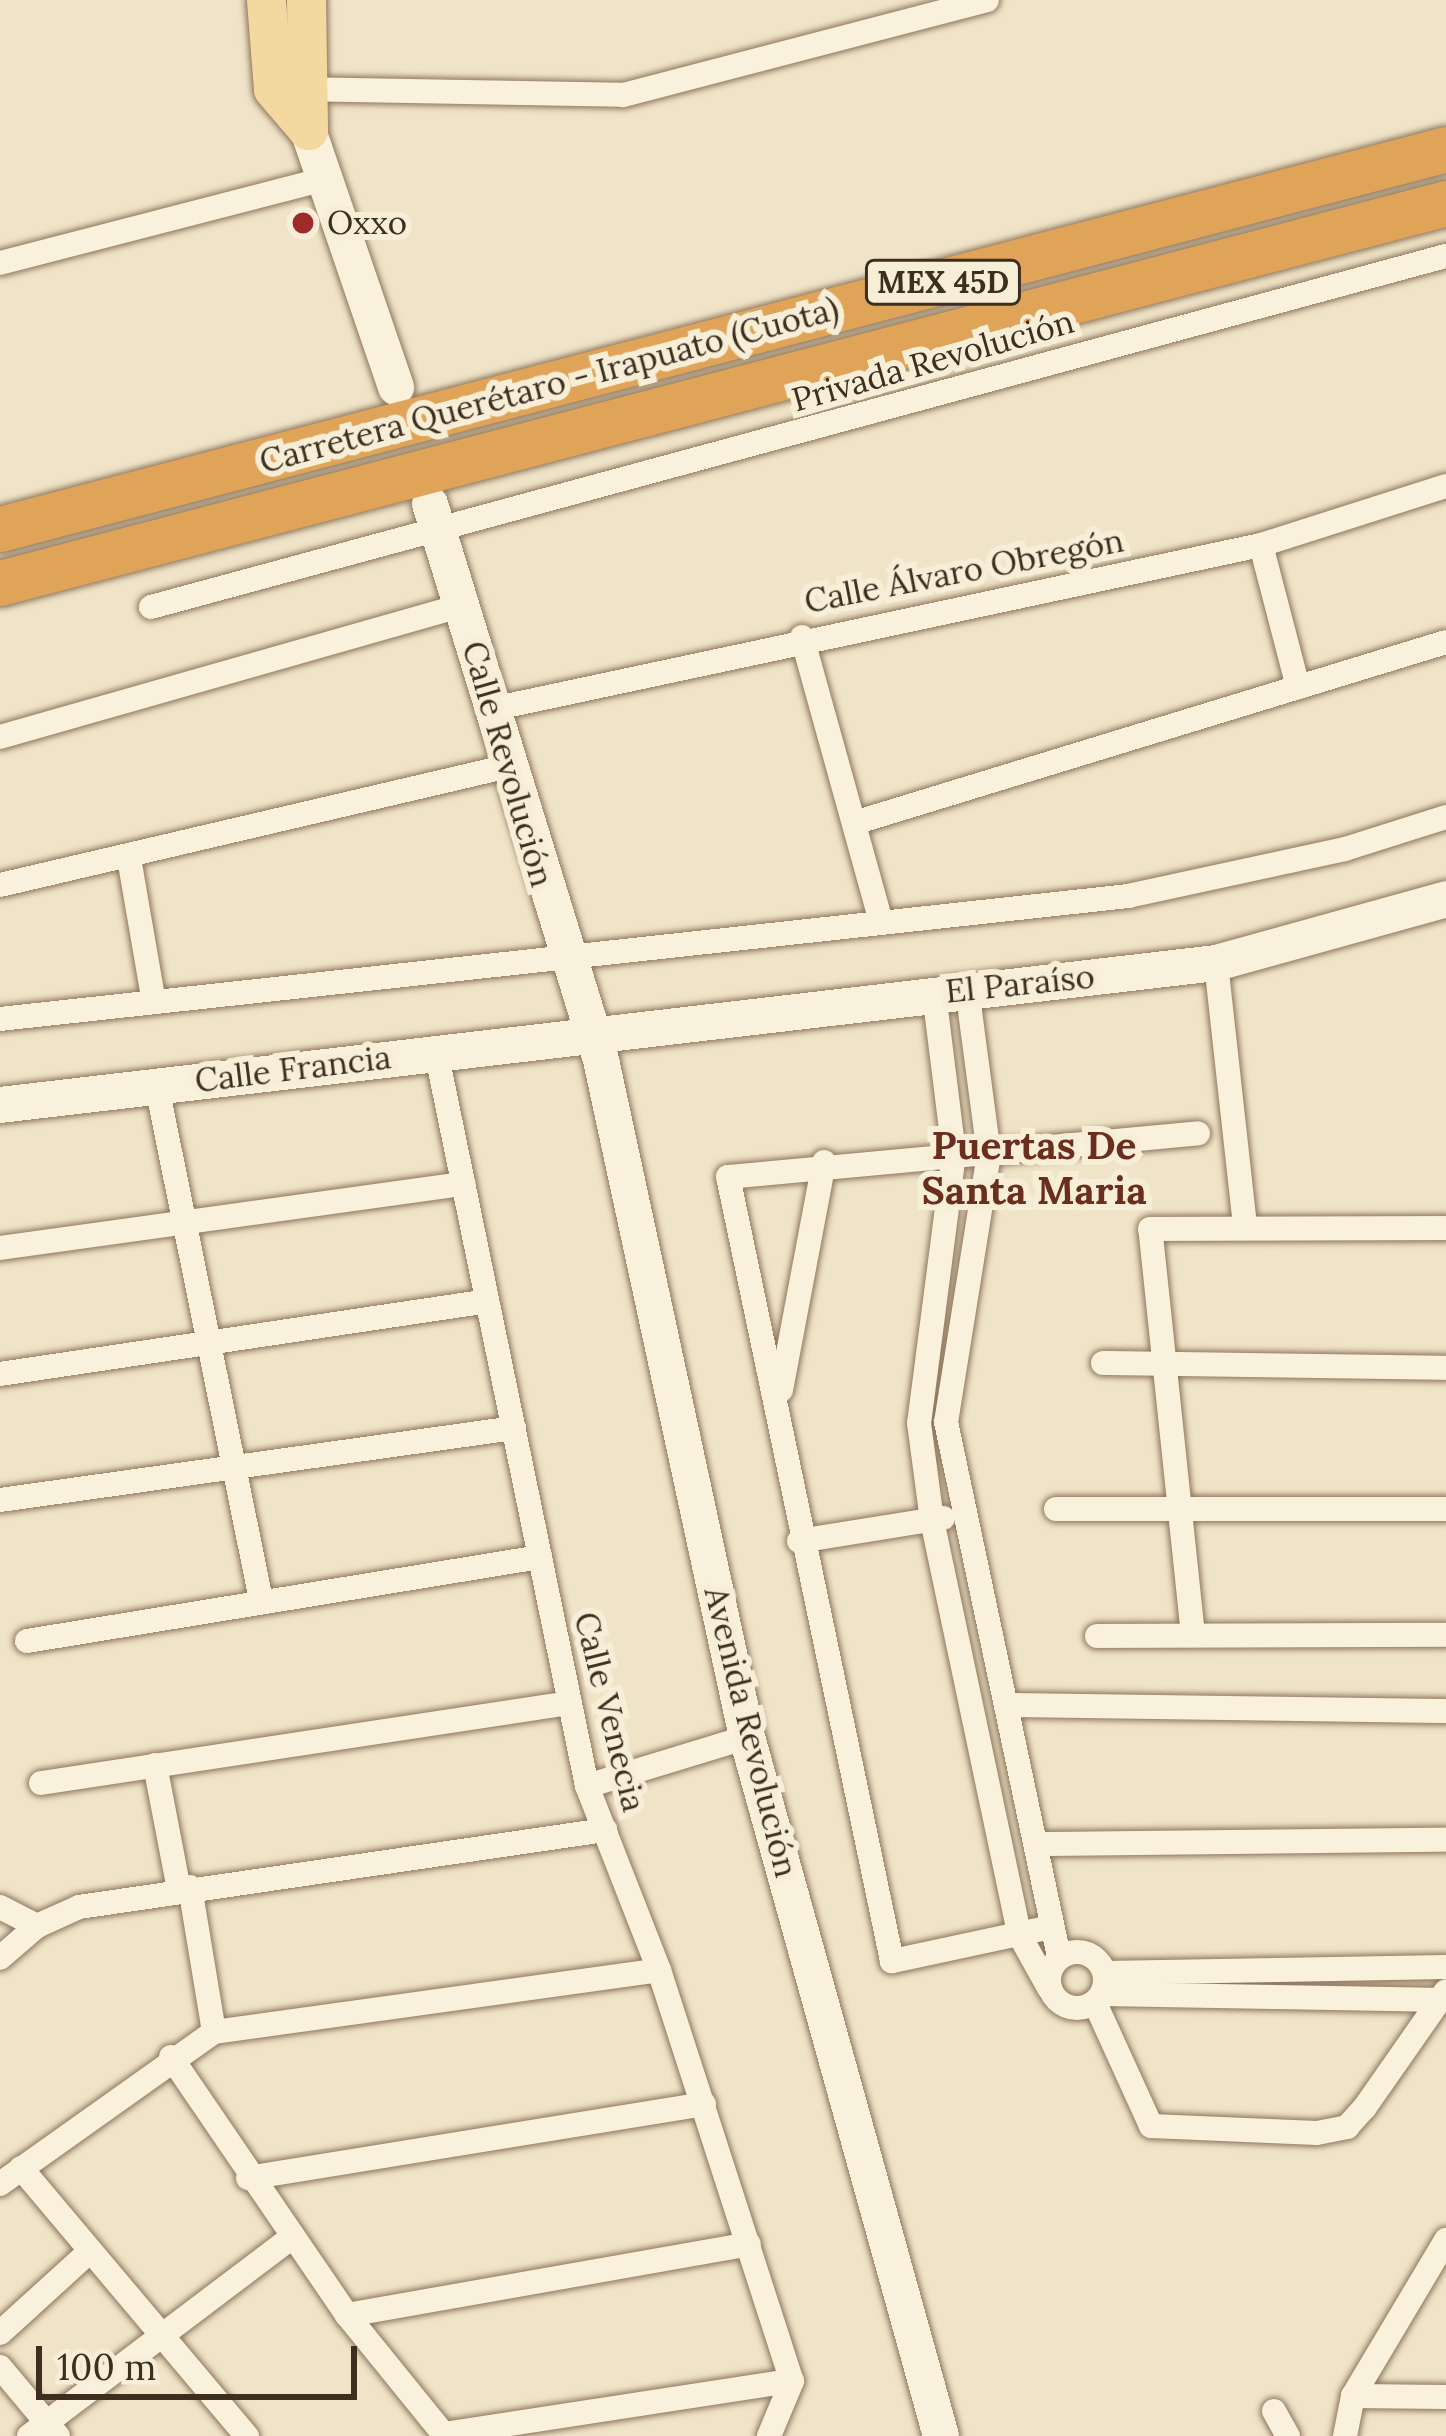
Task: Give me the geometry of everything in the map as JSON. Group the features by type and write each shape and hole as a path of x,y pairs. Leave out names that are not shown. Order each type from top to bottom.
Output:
{"highway":[{"name":"Carretera Querétaro - Irapuato (Cuota)","path":"0,529 1446,149"},
{"name":"Carretera Querétaro - Irapuato (Cuota)","path":"0,583 1446,202"}],"main road":[{"path":"266,0 292,89 329,178 396,387"},
{"path":"292,89 306,0"},
{"name":"Calle Revolución","path":"435,517 585,1028"},
{"name":"El Paraíso","path":"585,1028 1216,963 1446,899"},
{"name":"Calle Francia","path":"0,1105 585,1028"},
{"name":"Avenida Revolución","path":"585,1028 601,1060 747,1737 941,2436"}],"street":[{"path":"292,89 623,95 987,0"},
{"path":"0,263 329,178"},
{"name":"Privada Revolución","path":"152,607 435,517 1446,256"},
{"name":"Calle Álvaro Obregón","path":"493,709 802,637 1261,545 1446,486"},
{"path":"1261,545 1298,687"},
{"path":"0,737 462,605"},
{"path":"802,637 880,922"},
{"path":"854,824 1446,642"},
{"path":"0,885 509,766"},
{"path":"0,1019 567,964 880,922 1128,896 1345,849 1446,817"},
{"path":"129,858 154,1002"},
{"path":"1216,963 1245,1225"},
{"path":"951,991 989,1154 946,1422 1059,1957 1049,1988"},
{"path":"951,991 954,1154 919,1423 932,1520 1021,1936 1049,1988 1068,2006 1101,1990 1446,1967"},
{"name":"Calle Venecia","path":"436,1051 587,1786 659,1970 792,2381"},
{"path":"157,1087 261,1600"},
{"path":"1051,1927 892,1961 799,1540 779,1398 728,1177 824,1162 989,1154 1198,1133"},
{"path":"779,1398 824,1162"},
{"path":"0,1248 464,1184"},
{"path":"1192,1635 1150,1229 1245,1225 1446,1228"},
{"path":"0,1374 488,1300"},
{"path":"1102,1363 1446,1368"},
{"path":"0,1500 514,1428"},
{"path":"1057,1509 1446,1509"},
{"path":"799,1540 963,1514"},
{"path":"27,1641 540,1557"},
{"path":"1097,1636 1446,1635"},
{"path":"40,1783 570,1703"},
{"path":"1007,1705 1446,1711"},
{"path":"587,1786 747,1737"},
{"path":"155,1766 214,2032"},
{"path":"0,1958 37,1926 79,1907 604,1830"},
{"path":"1036,1844 1446,1840"},
{"path":"0,1907 37,1926"},
{"path":"1059,1957 1085,1952 1151,2126 1182,2133 1317,2133 1347,2127 1444,1997"},
{"path":"0,2184 172,2057 214,2032 659,1970"},
{"path":"1101,1990 1444,1997"},
{"path":"172,2057 248,2178 347,2315 444,2435 792,2381"},
{"path":"248,2178 704,2104"},
{"path":"21,2168 247,2436"},
{"path":"0,2367 45,2432 293,2236"},
{"path":"1345,2436 1353,2396 1446,2240"},
{"path":"347,2315 749,2244"},
{"path":"0,2332 90,2251"},
{"path":"770,2436 792,2381"},
{"path":"1353,2396 1446,2397"},
{"path":"1274,2411 1288,2436"}],"place":[{"name":"Oxxo","path":"303,223"}],"district":[{"name":"Puertas De Santa Maria","path":"1034,1168"}]}
